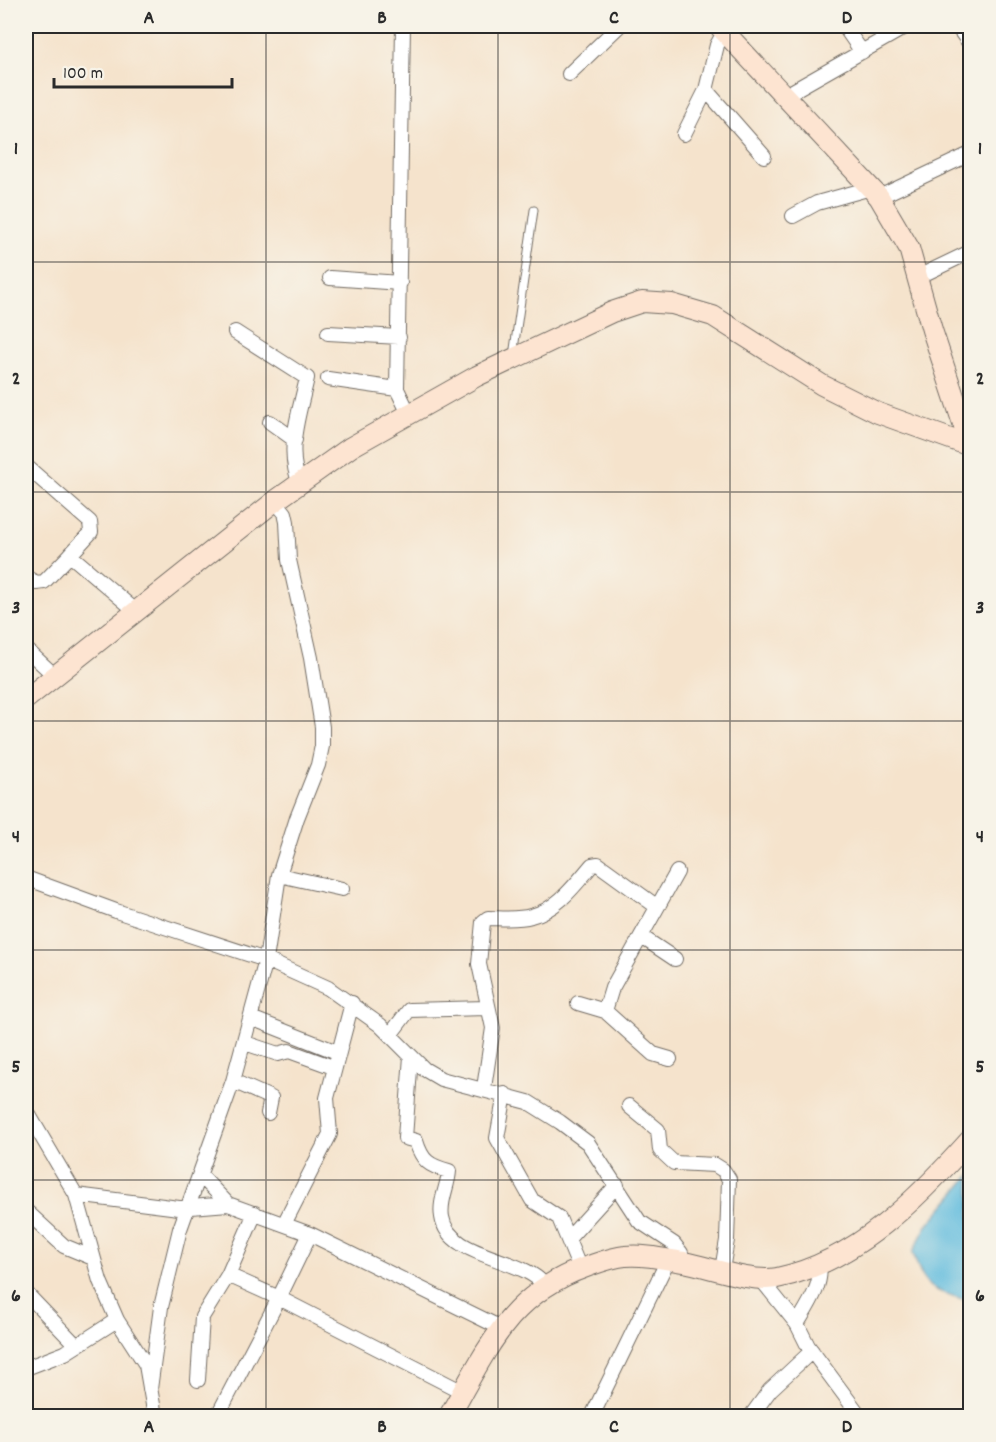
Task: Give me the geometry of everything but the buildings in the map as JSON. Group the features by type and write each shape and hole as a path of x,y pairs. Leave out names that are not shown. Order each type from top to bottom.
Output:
{"main road":[{"path":"722,28 875,192 909,248 932,330 970,446"},
{"path":"26,699 275,501 301,485 351,447 513,358 612,312 642,302 672,304 713,316 822,385 878,413 970,446"},
{"path":"449,1416 501,1328 532,1294 545,1286 580,1269 625,1256 674,1261 767,1278 819,1265 878,1230 970,1140"}],"street":[{"path":"403,26 397,388 410,416"},
{"path":"569,74 619,26"},
{"path":"844,26 862,52"},
{"path":"784,96 907,26"},
{"path":"957,26 970,44"},
{"path":"684,134 706,90 722,28"},
{"path":"706,90 764,156"},
{"path":"793,216 817,203 875,192 970,154"},
{"path":"918,277 970,252"},
{"path":"330,278 400,283"},
{"path":"235,332 307,378 295,440 293,471 301,485"},
{"path":"328,333 399,337"},
{"path":"328,379 397,388"},
{"path":"270,422 295,440"},
{"path":"26,466 90,522 91,532 44,582 36,583 26,577"},
{"path":"150,1389 161,1308 180,1228 233,1081 266,960 279,875 297,818 318,765 322,727 303,617 289,560 287,522 285,513 275,501"},
{"path":"70,555 137,612"},
{"path":"26,649 55,676"},
{"path":"484,1088 493,1028 479,964 483,922 488,918 530,917 557,904 592,865 598,864 656,906"},
{"path":"605,1011 612,988 677,872"},
{"path":"279,875 342,889"},
{"path":"26,878 116,911 266,960 328,988 352,1003 411,1056 441,1079 484,1088 528,1102 588,1143 639,1221 674,1244 681,1253 674,1261 592,1416"},
{"path":"642,937 675,959"},
{"path":"284,1224 330,1134 327,1098 333,1067 352,1003"},
{"path":"578,1003 605,1011 647,1049 670,1059"},
{"path":"390,1035 409,1010 487,1008"},
{"path":"251,1018 338,1052"},
{"path":"244,1042 278,1054 289,1051 333,1067"},
{"path":"411,1056 405,1138 416,1141 422,1158 427,1164 449,1171 441,1206 444,1226 465,1245 529,1274 545,1286"},
{"path":"233,1081 271,1098 268,1113"},
{"path":"505,1094 497,1138 532,1200 559,1218 580,1269"},
{"path":"630,1106 658,1130 660,1150 674,1163 683,1166 700,1163 715,1165 723,1170 729,1179 727,1240 722,1270"},
{"path":"26,1110 76,1195 93,1257 117,1320 146,1365 155,1416"},
{"path":"200,1175 228,1204"},
{"path":"568,1239 617,1185"},
{"path":"76,1195 179,1208 228,1204 310,1234 501,1328"},
{"path":"198,1380 202,1317 228,1275 255,1213"},
{"path":"27,1217 64,1246 81,1255 93,1257"},
{"path":"220,1411 310,1234"},
{"path":"797,1324 812,1299 820,1272 819,1265"},
{"path":"228,1275 279,1298 463,1392"},
{"path":"767,1278 812,1351 860,1416"},
{"path":"26,1293 75,1344"},
{"path":"26,1368 65,1353 75,1344 117,1320"},
{"path":"751,1416 770,1390 812,1351"}],"lane":[{"path":"513,358 534,210"}],"water":[{"path":"970,1175 970,1301 932,1287 922,1275 913,1252 926,1227"}]}
